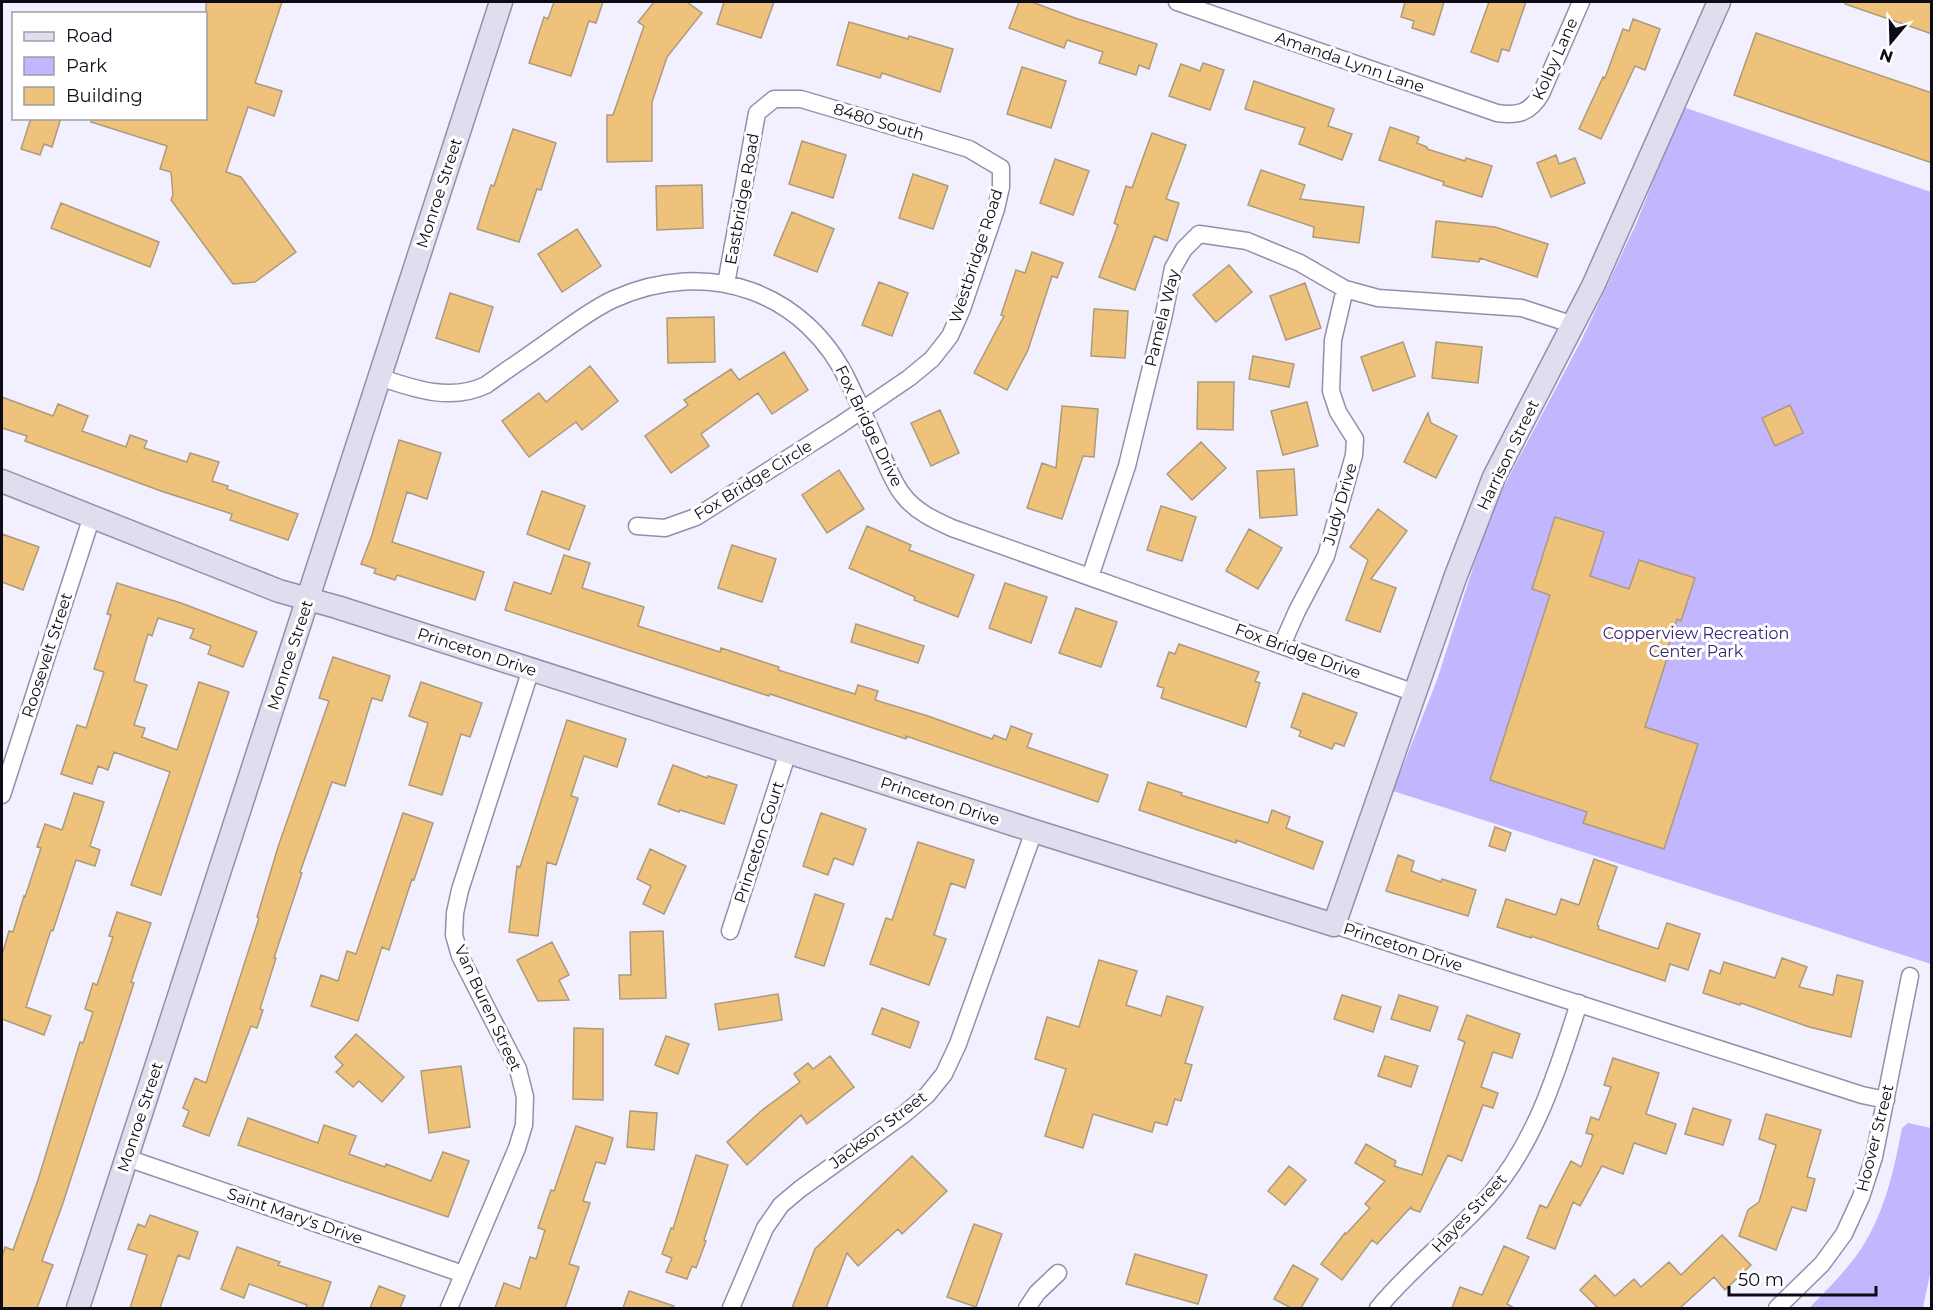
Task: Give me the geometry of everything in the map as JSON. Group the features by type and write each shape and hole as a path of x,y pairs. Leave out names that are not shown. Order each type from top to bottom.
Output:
{"street":[{"name":"Monroe Street","path":"78,1308 501,2"},
{"name":"Amanda Lynn Lane","path":"1177,2 1497,113 1512,115 1524,113"},
{"name":"Kolby Lane","path":"1524,113 1534,106 1541,94 1581,2"},
{"name":"Harrison Street","path":"1334,925 1455,578 1494,477 1598,276 1719,2"},
{"name":"8480 South","path":"757,113 774,99 801,99 969,149 1001,168"},
{"name":"Eastbridge Road","path":"726,284 757,113"},
{"name":"Westbridge Road","path":"862,409 932,360 950,336 962,309 996,209 1001,187 1001,168"},
{"name":"Pamela Way","path":"1090,577 1127,466 1164,314 1173,267 1184,249 1199,234 1247,241 1300,263 1345,289 1378,298 1522,308 1574,325"},
{"name":"Fox Bridge Drive","path":"379,378 435,393 473,391 486,385 584,315 639,288 668,282 697,280 751,290 795,313 817,333 835,356 903,496 924,514 952,528 1416,693"},
{"name":"Judy Drive","path":"1282,645 1326,556 1354,455 1355,439 1338,412 1331,391 1333,340 1345,289"},
{"name":"Fox Bridge Circle","path":"637,526 665,528 696,517 862,409"},
{"name":"Princeton Drive","path":"2,481 279,591 531,669 1862,1095 1886,1100"},
{"name":"Roosevelt Street","path":"2,795 92,516"},
{"name":"Van Buren Street","path":"449,1308 517,1149 524,1125 525,1097 518,1069 460,956 454,935 455,913 460,890 531,669"},
{"name":"Princeton Court","path":"730,931 788,752"},
{"name":"Jackson Street","path":"731,1308 765,1228 781,1205 903,1115 927,1095 944,1074 958,1044 1034,831"},
{"name":"Hoover Street","path":"1777,1308 1793,1296 1822,1264 1844,1234 1860,1197 1874,1157 1910,976"},
{"name":"Hayes Street","path":"1378,1308 1462,1225 1512,1167 1534,1128 1551,1088 1578,1003"},
{"name":"Saint Mary's Drive","path":"127,1158 463,1274"},
{"path":"1027,1308 1037,1293 1058,1274"}],"green space":[{"name":"Copperview Recreation Center Park","path":"1683,107 1931,192 1931,964 1393,791 1437,680 1483,536 1503,488 1582,339 1636,224"},
{"path":"1908,1123 1931,1128 1932,1264 1923,1308 1809,1308 1849,1265 1869,1235 1888,1190 1902,1128"}],"building":[{"path":"206,2 282,2 255,83 282,91 274,116 248,107 226,172 241,177 296,252 255,282 233,284 171,200 173,195 171,172 160,169 167,146 91,122 92,120 207,120"},
{"path":"554,2 603,2 596,23 589,21 571,76 529,63 544,17 548,19"},
{"path":"654,2 687,2 702,13 667,57 652,102 652,161 607,162 607,115 613,115 644,26 638,22"},
{"path":"724,2 774,2 761,38 717,24"},
{"path":"1019,2 1032,2 1157,44 1149,69 1139,65 1136,75 1099,63 1103,52 1067,40 1064,48 1009,28"},
{"path":"1405,2 1444,2 1434,35 1412,28 1414,21 1401,17"},
{"path":"1489,2 1526,2 1509,51 1502,49 1498,62 1471,52"},
{"path":"1845,2 1932,2 1932,34 1845,4"},
{"path":"1633,19 1660,29 1645,70 1635,66 1601,139 1579,129 1603,77 1605,78 1623,29 1629,31"},
{"path":"849,22 953,49 940,92 882,73 880,78 837,65"},
{"path":"1756,33 1932,93 1932,163 1734,95"},
{"path":"1203,63 1224,70 1210,110 1169,96 1181,64 1200,71"},
{"path":"1022,67 1066,81 1051,128 1007,114"},
{"path":"1254,81 1334,109 1328,126 1352,134 1342,160 1299,144 1305,128 1245,109"},
{"path":"30,120 60,120 52,147 44,144 40,155 21,149"},
{"path":"1390,127 1419,137 1417,143 1427,149 1465,161 1466,158 1492,166 1482,197 1443,185 1444,182 1379,160"},
{"path":"513,129 556,143 541,190 537,189 519,242 477,229"},
{"path":"1152,133 1186,145 1166,199 1179,203 1167,241 1154,236 1135,290 1099,277 1118,225 1114,223 1126,186 1132,188"},
{"path":"802,141 846,155 833,198 789,184"},
{"path":"1556,155 1559,164 1575,158 1585,183 1551,197 1537,163"},
{"path":"1055,159 1089,171 1073,215 1040,203"},
{"path":"1261,170 1305,185 1300,199 1364,207 1359,243 1313,237 1314,227 1248,205"},
{"path":"913,174 948,186 933,229 899,218"},
{"path":"702,185 703,228 657,230 656,186"},
{"path":"61,203 159,242 150,267 51,228"},
{"path":"792,212 834,229 817,272 774,255"},
{"path":"1436,221 1495,227 1548,244 1537,277 1480,258 1479,262 1432,257"},
{"path":"577,229 601,266 562,292 538,254"},
{"path":"1032,252 1063,263 1057,278 1052,276 1028,350 1007,390 974,373 1004,316 1001,315 1016,270 1025,273"},
{"path":"1229,265 1252,292 1216,322 1193,295"},
{"path":"879,282 908,293 892,336 862,325"},
{"path":"1305,283 1321,328 1286,340 1270,296"},
{"path":"450,293 493,307 479,352 436,338"},
{"path":"1094,309 1128,311 1125,358 1091,356"},
{"path":"714,317 715,362 668,363 667,318"},
{"path":"1403,342 1415,376 1373,391 1361,357"},
{"path":"1436,342 1482,347 1478,383 1432,378"},
{"path":"784,352 808,390 772,414 758,393 701,434 709,446 671,473 645,436 688,405 684,400 731,369 739,380"},
{"path":"1253,356 1294,364 1289,387 1249,379"},
{"path":"590,366 618,401 582,430 576,422 529,457 502,421 539,393 546,402"},
{"path":"1198,382 1234,382 1233,430 1197,429"},
{"path":"2,397 53,416 58,404 88,416 82,431 126,447 130,435 147,441 144,448 187,462 190,453 219,462 212,481 228,486 227,489 298,514 288,540 230,520 232,514 161,491 25,441 27,436 2,428"},
{"path":"1307,402 1318,446 1283,455 1271,411"},
{"path":"1790,405 1803,433 1775,446 1762,418"},
{"path":"1062,406 1098,409 1094,457 1083,456 1062,519 1027,508 1042,463 1056,468"},
{"path":"940,410 959,453 931,466 911,423"},
{"path":"1428,413 1431,423 1457,436 1436,478 1404,462"},
{"path":"399,440 441,453 427,499 407,492 392,542 484,572 475,600 397,575 395,580 374,573 376,569 361,564 372,535"},
{"path":"1201,442 1226,468 1192,500 1167,474"},
{"path":"1294,469 1297,515 1260,518 1257,471"},
{"path":"839,470 864,509 827,533 802,495"},
{"path":"542,491 585,506 569,550 527,534"},
{"path":"1161,506 1196,517 1182,561 1147,550"},
{"path":"1378,509 1407,531 1371,579 1396,588 1380,632 1346,620 1368,560 1350,547"},
{"path":"1555,517 1604,532 1590,576 1629,589 1639,560 1695,578 1681,621 1677,619 1668,648 1670,649 1645,727 1698,744 1664,849 1583,823 1587,812 1490,780 1550,595 1532,589"},
{"path":"867,526 911,545 909,550 974,575 958,617 914,600 915,597 849,568"},
{"path":"1249,529 1282,548 1258,589 1226,571"},
{"path":"2,534 39,547 23,590 2,582"},
{"path":"732,545 776,559 762,602 718,588"},
{"path":"564,555 590,563 582,588 644,607 638,626 720,652 721,648 779,667 778,670 855,694 858,685 878,691 875,700 992,739 994,735 1006,740 1011,726 1032,734 1027,747 1108,775 1098,802 906,736 906,739 505,610 514,582 551,594"},
{"path":"117,583 181,603 257,632 243,667 208,654 211,646 190,638 194,629 158,618 152,636 148,634 134,681 147,685 134,725 145,728 142,737 177,750 199,682 229,692 161,895 131,885 170,772 114,752 108,770 98,766 92,784 61,774 77,725 86,728 104,672 94,669 111,615 107,614"},
{"path":"1005,583 1047,597 1031,643 989,628"},
{"path":"1076,608 1117,622 1101,667 1059,653"},
{"path":"856,624 924,646 918,663 851,642"},
{"path":"1179,644 1259,672 1255,681 1260,683 1246,727 1161,698 1164,688 1157,686 1169,652 1175,654"},
{"path":"333,657 390,676 382,701 372,698 345,786 332,782 300,872 302,873 274,958 276,958 260,1009 263,1010 257,1028 251,1026 209,1136 183,1126 189,1111 183,1108 195,1078 206,1083 259,918 257,917 278,847 329,701 319,698"},
{"path":"421,682 482,703 470,737 461,734 442,795 409,785 428,723 409,716"},
{"path":"1303,693 1357,713 1344,746 1335,743 1332,749 1299,736 1301,731 1291,727"},
{"path":"567,720 626,739 617,767 584,756 571,796 578,798 556,865 547,862 538,936 509,932 517,866 520,867"},
{"path":"673,765 707,778 708,776 737,785 724,824 658,804"},
{"path":"1148,782 1268,823 1272,810 1290,817 1286,828 1323,842 1313,869 1236,840 1236,843 1139,810"},
{"path":"74,793 104,802 90,846 100,850 95,866 76,860 26,1007 51,1016 44,1035 2,1019 2,955 9,931 13,932 25,897 41,848 37,847 45,824 62,830"},
{"path":"403,813 433,823 389,950 382,947 358,1021 311,1006 321,975 338,981 347,951 356,954"},
{"path":"821,813 866,829 853,865 834,858 828,875 803,866"},
{"path":"1495,827 1511,833 1505,851 1489,846"},
{"path":"918,842 974,860 965,888 951,883 934,935 946,939 929,985 870,964 886,918 892,920"},
{"path":"650,849 686,866 664,914 643,904 651,886 637,879"},
{"path":"1398,855 1414,861 1411,871 1441,882 1442,879 1476,890 1468,916 1386,891"},
{"path":"1594,859 1617,867 1597,925 1598,929 1658,949 1667,923 1700,934 1688,970 1670,964 1665,981 1531,936 1531,938 1497,927 1506,899 1556,915 1561,899 1579,905"},
{"path":"815,894 844,904 824,966 795,957"},
{"path":"117,912 151,923 131,982 134,983 42,1261 53,1265 37,1308 2,1308 2,1257 5,1247 13,1250 38,1180 80,1042 83,1043 93,1012 85,1009 93,983 97,985 113,937 109,936"},
{"path":"663,931 666,998 620,999 619,975 631,975 630,932"},
{"path":"552,942 569,975 559,980 569,1000 538,1001 517,960"},
{"path":"1782,958 1807,967 1799,987 1833,995 1837,975 1863,981 1851,1037 1809,1027 1741,1003 1740,1005 1703,993 1710,970 1720,974 1724,962 1775,978"},
{"path":"1099,960 1137,971 1126,1005 1161,1016 1167,996 1203,1007 1185,1063 1192,1065 1181,1101 1175,1099 1167,1125 1155,1122 1152,1132 1093,1114 1083,1148 1045,1136 1066,1069 1035,1059 1047,1017 1079,1027"},
{"path":"778,994 782,1020 719,1030 715,1004"},
{"path":"1342,995 1381,1007 1373,1032 1334,1019"},
{"path":"1399,995 1438,1007 1430,1031 1391,1019"},
{"path":"882,1008 919,1022 910,1048 872,1034"},
{"path":"1467,1015 1520,1034 1512,1058 1493,1052 1481,1087 1498,1093 1493,1108 1483,1105 1462,1161 1448,1155 1420,1212 1411,1207 1377,1244 1372,1240 1342,1280 1321,1264 1345,1233 1370,1208 1365,1204 1385,1181 1355,1163 1366,1144 1396,1161 1394,1166 1422,1175 1465,1042 1458,1039"},
{"path":"574,1028 603,1029 603,1100 573,1099"},
{"path":"356,1034 404,1077 382,1102 359,1081 353,1087 336,1072 343,1065 335,1057"},
{"path":"666,1036 689,1044 678,1074 655,1065"},
{"path":"830,1056 854,1087 807,1124 801,1115 747,1165 727,1142 761,1111 800,1082 794,1074 808,1063 813,1069"},
{"path":"1385,1056 1418,1066 1411,1087 1378,1076"},
{"path":"1613,1058 1659,1073 1646,1114 1676,1124 1666,1154 1634,1143 1623,1174 1602,1166 1580,1206 1573,1202 1555,1249 1527,1238 1540,1205 1547,1208 1571,1161 1581,1167 1593,1135 1586,1133 1591,1117 1599,1120 1611,1087 1604,1085"},
{"path":"461,1066 470,1127 429,1133 421,1071"},
{"path":"1693,1108 1731,1120 1723,1145 1685,1134"},
{"path":"630,1111 657,1113 654,1150 627,1147"},
{"path":"1766,1114 1821,1130 1807,1177 1815,1179 1806,1211 1792,1207 1776,1250 1739,1236 1748,1210 1759,1202 1776,1145 1759,1139"},
{"path":"248,1118 318,1143 324,1125 356,1136 349,1154 385,1167 386,1164 431,1181 443,1152 469,1161 448,1217 238,1145"},
{"path":"576,1126 613,1138 605,1164 596,1162 583,1201 590,1203 569,1264 579,1267 565,1308 495,1308 504,1283 520,1289 530,1257 536,1259 545,1230 538,1228 551,1190 554,1191"},
{"path":"696,1155 728,1165 704,1240 706,1241 696,1268 692,1266 687,1279 666,1272 672,1258 662,1254 671,1228 673,1229"},
{"path":"912,1156 947,1191 902,1234 898,1229 858,1266 847,1253 826,1308 792,1308 815,1249"},
{"path":"1289,1166 1306,1180 1285,1205 1268,1191"},
{"path":"150,1215 198,1232 189,1259 178,1255 160,1308 130,1308 147,1255 128,1249 138,1224 145,1227"},
{"path":"974,1224 1002,1234 976,1307 947,1297"},
{"path":"1722,1235 1751,1265 1725,1290 1714,1277 1680,1308 1598,1308 1580,1290 1595,1275 1615,1296 1634,1279 1641,1287 1669,1262 1681,1275"},
{"path":"1504,1246 1529,1257 1507,1304 1514,1308 1452,1308 1460,1287 1482,1295"},
{"path":"237,1247 280,1262 278,1265 331,1282 322,1308 306,1308 307,1305 249,1284 244,1298 221,1289"},
{"path":"1135,1254 1207,1275 1198,1304 1126,1284"},
{"path":"1293,1265 1318,1279 1301,1308 1291,1308 1274,1299"},
{"path":"379,1286 405,1296 400,1308 370,1308"},
{"path":"629,1291 674,1306 674,1308 623,1308"}]}
